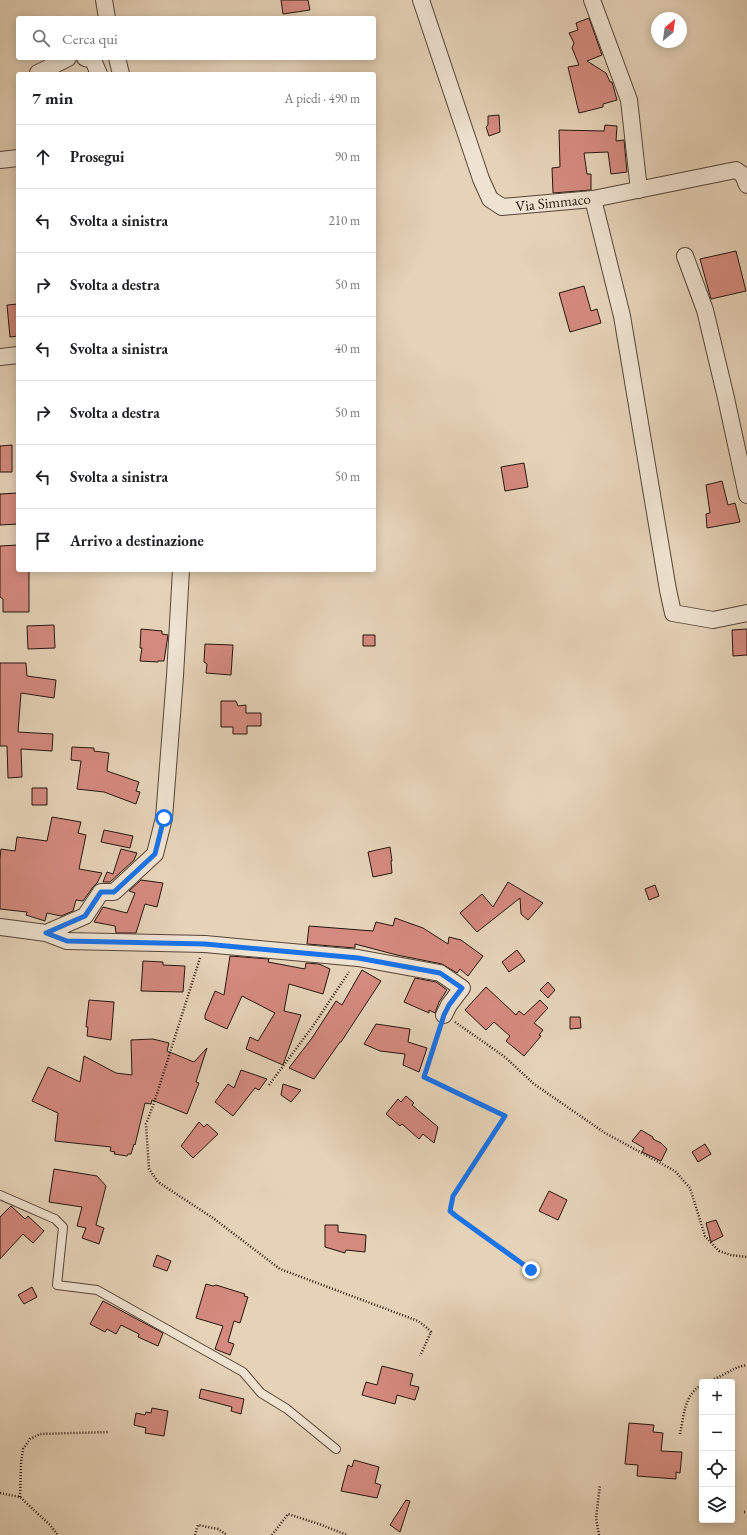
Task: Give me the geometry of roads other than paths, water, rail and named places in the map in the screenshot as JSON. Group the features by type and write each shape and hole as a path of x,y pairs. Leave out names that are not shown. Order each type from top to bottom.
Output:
{"street":[{"path":"104,0 107,16"},
{"name":"Via Simmaco","path":"421,0 481,179 490,199 502,207 593,199 736,170 743,175 747,185"},
{"path":"592,0 629,100 639,190"},
{"path":"38,72 64,60"},
{"path":"93,60 97,72"},
{"path":"118,60 120,72"},
{"path":"0,160 16,158"},
{"path":"593,199 622,316 673,613 713,620 747,613"},
{"path":"685,256 705,310 747,495"},
{"path":"0,357 16,355"},
{"path":"46,933 85,916 101,892 114,892 155,854 164,818 175,676 181,572"},
{"path":"0,927 46,933 67,941 205,944 358,958 440,973 462,988 449,1005 444,1015"}],"lane":[{"path":"0,1195 55,1219 63,1227 57,1285 97,1290 243,1372 261,1393 287,1409 336,1449"}]}
